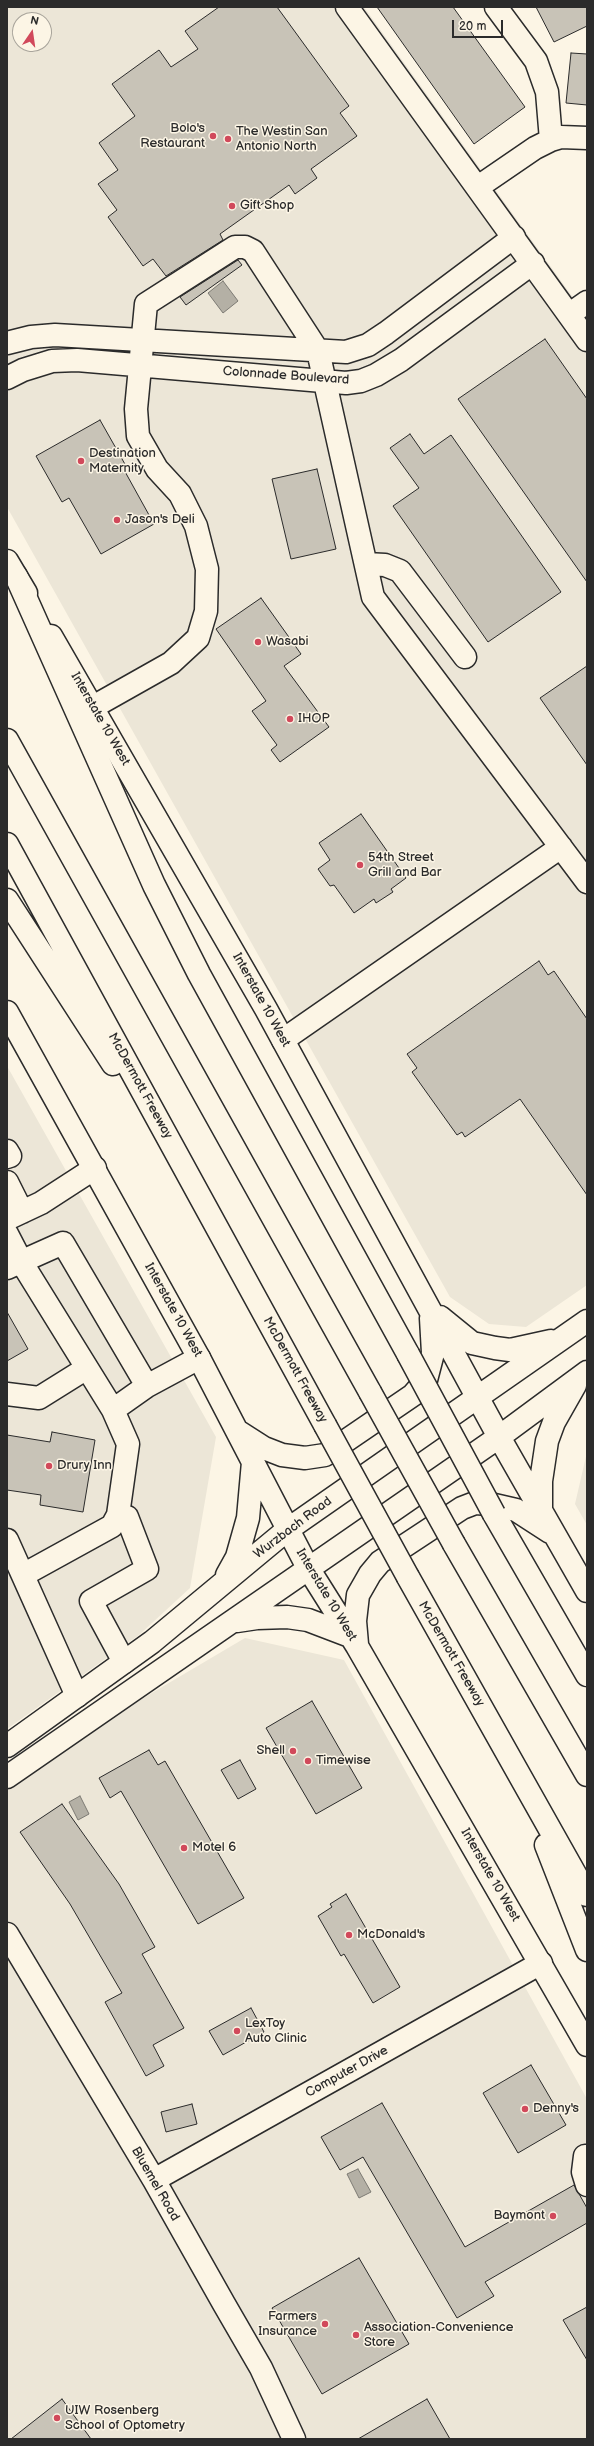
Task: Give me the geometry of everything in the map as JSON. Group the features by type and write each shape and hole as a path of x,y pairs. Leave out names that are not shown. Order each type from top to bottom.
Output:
{"main road":[{"path":"347,7 533,263 579,308 587,340"},
{"path":"496,7 536,61 547,92 551,140"},
{"path":"478,187 535,148 551,140 561,137 587,138"},
{"name":"Colonnade Boulevard","path":"7,343 31,337 55,335 346,352 368,345 514,237"},
{"path":"93,707 171,663 198,638 206,611 206,569 196,526 180,494 157,469 138,436 136,409 140,364 144,340 146,304 235,247 246,246 253,251 318,351 373,597 587,882"},
{"name":"Colonnade Boulevard","path":"7,378 23,370 52,361 77,360 140,364 346,383 376,375 401,360 533,263"},
{"path":"366,564 385,565 400,571 465,656"},
{"path":"11,569 154,885 198,974 408,1354 494,1514 587,1675"},
{"name":"Interstate 10 West","path":"11,569 93,707 283,1040 499,1437 587,1591"},
{"path":"7,740 454,1544 587,1775"},
{"name":"McDermott Freeway","path":"7,844 408,1577 587,1895"},
{"path":"283,1040 561,848"},
{"path":"7,900 204,1203"},
{"name":"Interstate 10 West","path":"8,1016 95,1168 200,1358 308,1568 353,1641 541,1963 587,2045"},
{"path":"7,1151 10,1156 7,1157"},
{"path":"7,1182 14,1215 42,1203 95,1168"},
{"path":"7,1234 15,1265 87,1368 113,1410 128,1444 118,1515 112,1526 23,1574"},
{"path":"15,1265 63,1243 147,1386"},
{"path":"430,1308 472,1343 510,1350 562,1339"},
{"path":"238,1432 264,1448 282,1454 305,1458 325,1455 413,1395 426,1380 433,1353 430,1308"},
{"name":"Wurzbach Road","path":"7,1746 152,1642 224,1581 288,1530 587,1321"},
{"path":"113,1410 147,1386 200,1358"},
{"path":"7,1394 39,1398 87,1368"},
{"path":"7,1777 234,1622 308,1568 499,1437 583,1375"},
{"path":"541,1511 541,1481 547,1441 554,1422 583,1375"},
{"path":"224,1581 237,1557 244,1534 252,1492 253,1461"},
{"path":"234,1622 257,1618 287,1617 308,1620 353,1641 358,1595 370,1574 380,1562 462,1508 475,1503 490,1504 516,1510 556,1536"},
{"path":"118,1515 127,1517 147,1569 91,1601 124,1662"},
{"path":"7,1540 77,1696"},
{"path":"568,1743 587,1768"},
{"path":"518,1773 587,1950"},
{"name":"Bluemel Road","path":"7,1934 154,2180 261,2368 294,2439"},
{"name":"Computer Drive","path":"154,2180 541,1963"},
{"path":"585,2156 583,2172 587,2185"}],"shaded area":[{"path":"7,7 364,7 587,317 587,1285 526,1327 489,1324 450,1297 7,507"},
{"path":"223,281 238,301 223,313 208,293"},
{"path":"7,1066 216,1437 190,1588 139,1635 7,1729"},
{"path":"587,1452 587,1525 575,1504"},
{"path":"245,1638 344,1660 587,2099 587,2439 7,2439 7,1790 96,1726"},
{"path":"80,1796 89,1814 78,1820 69,1802"},
{"path":"358,2169 371,2192 359,2198 347,2174"}],"building":[{"name":"The Westin San Antonio North","path":"219,7 277,7 349,106 340,113 357,136 311,169 317,178 295,194 289,185 220,234 223,240 166,276 153,259 143,266 108,217 117,210 98,184 118,170 99,143 135,116 112,84 159,50 171,67 198,49 185,31"},
{"path":"377,7 453,7 525,107 474,144"},
{"path":"536,7 587,7 587,26 554,42"},
{"path":"571,53 587,54 587,105 566,103"},
{"path":"238,260 242,265 186,305 180,297"},
{"path":"545,339 587,399 587,582 458,399"},
{"path":"100,420 126,466 123,468 154,524 101,554 69,498 62,502 36,456"},
{"path":"410,434 424,454 451,435 561,592 488,642 393,506 419,488 390,448"},
{"path":"317,469 336,549 291,559 272,479"},
{"path":"261,598 301,654 284,666 329,727 280,762 271,750 277,745 252,711 266,701 216,629"},
{"path":"587,666 587,765 540,698"},
{"name":"54th Street Grill and Bar","path":"361,814 406,878 391,889 393,892 376,903 374,899 354,913 334,885 330,886 318,869 330,860 319,843"},
{"path":"539,961 548,975 554,971 587,1019 587,1195 520,1099 465,1137 462,1132 457,1135 412,1072 417,1068 407,1054"},
{"path":"7,1312 28,1349 7,1361"},
{"name":"Drury Inn","path":"52,1432 95,1440 83,1512 40,1505 41,1495 7,1490 7,1435 50,1442"},
{"name":"Shell","path":"312,1701 362,1788 316,1814 266,1728"},
{"name":"Motel 6","path":"149,1750 158,1765 165,1761 244,1898 198,1924 121,1791 110,1798 99,1778"},
{"path":"240,1760 256,1789 238,1799 221,1770"},
{"path":"62,1804 119,1884 155,1947 142,1954 184,2028 153,2045 164,2066 146,2076 105,2002 122,1993 70,1904 20,1832"},
{"name":"McDonald's","path":"346,1894 400,1987 373,2003 344,1954 341,1956 318,1916 332,1907 330,1904"},
{"name":"LexToy Auto Clinic","path":"251,2008 264,2032 223,2055 209,2031"},
{"name":"Denny's","path":"531,2065 566,2125 518,2153 483,2093"},
{"name":"Baymont","path":"382,2103 465,2247 574,2185 587,2208 587,2223 485,2282 494,2296 457,2318 363,2157 340,2170 321,2137"},
{"path":"192,2104 197,2124 166,2132 161,2112"},
{"path":"359,2258 409,2344 322,2394 272,2308"},
{"path":"587,2307 587,2360 563,2320"},
{"name":"UIW Rosenberg School of Optometry","path":"62,2399 91,2439 11,2439"},
{"path":"427,2399 450,2439 358,2439"}],"place":[{"name":"Bolo's Restaurant","path":"213,136"},
{"name":"The Westin San Antonio North","path":"228,139"},
{"name":"Gift Shop","path":"232,206"},
{"name":"Destination Maternity","path":"81,461"},
{"name":"Jason's Deli","path":"117,520"},
{"name":"Wasabi","path":"258,642"},
{"name":"IHOP","path":"290,719"},
{"name":"54th Street Grill and Bar","path":"360,865"},
{"name":"Drury Inn","path":"49,1466"},
{"name":"Shell","path":"293,1751"},
{"name":"Timewise","path":"308,1761"},
{"name":"Motel 6","path":"184,1848"},
{"name":"McDonald's","path":"349,1935"},
{"name":"LexToy Auto Clinic","path":"237,2031"},
{"name":"Denny's","path":"525,2109"},
{"name":"Baymont","path":"553,2216"},
{"name":"Farmers Insurance","path":"325,2324"},
{"name":"Association-Convenience Store","path":"356,2335"},
{"name":"UIW Rosenberg School of Optometry","path":"57,2418"}]}
